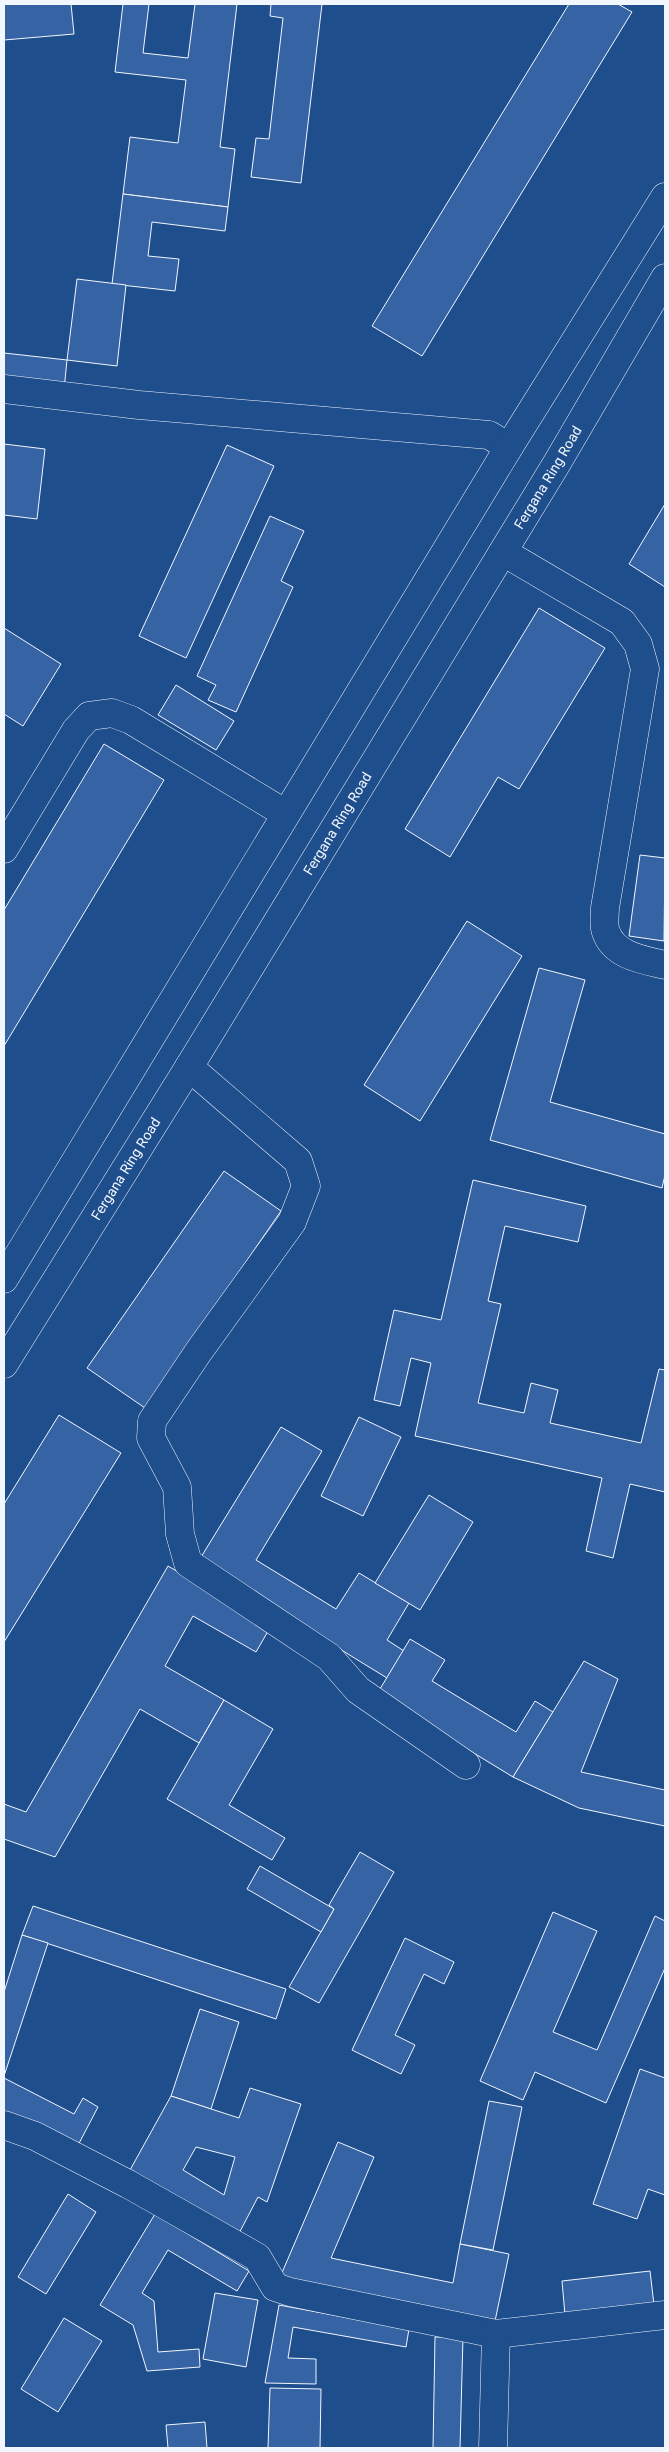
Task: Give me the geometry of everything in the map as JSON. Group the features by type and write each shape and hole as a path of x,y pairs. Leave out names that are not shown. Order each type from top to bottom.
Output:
{"main road":[{"path":"4,1279 509,448 665,197"},
{"name":"Fergana Ring Road","path":"4,1364 189,1066 503,552 665,278"},
{"path":"4,389 178,408 490,435 509,448"},
{"path":"503,552 622,622 638,644 645,669 605,908 605,931 617,949 639,959 665,965"},
{"path":"4,849 76,730 89,716 112,713 131,720 286,814"},
{"path":"189,1066 298,1161 306,1186 292,1222 199,1351 152,1421 151,1438 177,1486 180,1534 188,1564 329,1657 358,1690 466,1765"},
{"path":"4,2125 35,2136 128,2184 257,2257 276,2287 290,2292 496,2334 665,2315"},
{"path":"494,2448 496,2334"}],"building":[{"path":"4,4 71,4 74,34 4,40"},
{"path":"123,4 149,4 143,53 188,58 195,4 237,4 220,147 235,149 228,207 123,194 130,137 178,143 186,80 115,72"},
{"path":"271,4 322,4 301,183 251,177 256,138 269,139 283,18 270,16"},
{"path":"569,4 618,4 632,12 422,356 372,326"},
{"path":"123,194 228,207 225,231 152,222 148,256 179,259 175,291 112,284"},
{"path":"77,279 126,285 117,366 67,360"},
{"path":"4,353 67,360 64,390 4,384"},
{"path":"4,444 45,449 37,519 4,515"},
{"path":"227,445 274,466 186,658 139,636"},
{"path":"665,504 665,587 629,564"},
{"path":"270,516 304,531 281,581 293,587 236,712 208,700 216,685 197,676"},
{"path":"539,608 605,648 519,789 498,777 450,857 405,829"},
{"path":"4,628 61,664 23,726 4,714"},
{"path":"176,685 234,721 216,750 158,715"},
{"path":"104,744 164,780 4,1046 4,910"},
{"path":"640,855 665,858 664,941 629,936"},
{"path":"467,921 522,956 420,1121 364,1085"},
{"path":"539,968 585,980 550,1102 665,1134 665,1175 662,1188 490,1140"},
{"path":"224,1171 281,1211 145,1408 87,1368"},
{"path":"473,1180 586,1206 578,1242 505,1226 488,1301 501,1304 478,1403 524,1413 531,1383 558,1390 550,1423 641,1443 659,1369 665,1370 665,1492 630,1484 613,1558 586,1551 602,1478 415,1436 431,1363 411,1358 400,1406 374,1400 394,1310 441,1320"},
{"path":"59,1415 121,1453 4,1642 4,1504"},
{"path":"359,1417 401,1437 363,1516 321,1496"},
{"path":"281,1427 322,1451 256,1560 336,1609 359,1573 409,1603 387,1640 404,1651 387,1678 198,1562"},
{"path":"429,1495 473,1522 420,1610 375,1583"},
{"path":"168,1566 271,1626 256,1652 193,1616 165,1666 224,1700 199,1743 140,1709 55,1857 4,1839 4,1804 26,1812"},
{"path":"410,1639 445,1660 432,1681 516,1732 535,1701 553,1712 513,1777 377,1694"},
{"path":"584,1661 618,1679 581,1772 665,1790 665,1826 579,1808 513,1777"},
{"path":"224,1700 273,1729 229,1805 285,1838 272,1860 167,1799"},
{"path":"360,1852 394,1872 319,2003 289,1987 334,1909 329,1905"},
{"path":"260,1866 334,1909 321,1932 247,1889"},
{"path":"33,1906 286,1989 276,2019 22,1935"},
{"path":"553,1912 597,1931 553,2032 597,2050 655,1916 665,1921 665,1968 606,2103 535,2072 523,2100 480,2081"},
{"path":"22,1935 48,1943 4,2076 4,1992"},
{"path":"405,1938 454,1962 444,1984 424,1974 395,2035 415,2045 401,2074 352,2050"},
{"path":"200,2009 239,2022 211,2109 171,2096"},
{"path":"640,2069 665,2078 665,2195 648,2189 637,2219 593,2204"},
{"path":"4,2078 74,2114 83,2098 98,2107 75,2151 4,2114"},
{"path":"250,2088 301,2104 267,2202 258,2197 236,2239 130,2170 171,2096 239,2118","holes":["196,2147 235,2157 224,2195 183,2170"]},
{"path":"489,2101 522,2107 493,2250 460,2244"},
{"path":"338,2142 374,2157 331,2258 453,2283 460,2244 509,2254 494,2326 278,2282"},
{"path":"68,2194 96,2212 46,2294 18,2277"},
{"path":"155,2214 249,2271 237,2291 168,2250 142,2293 154,2301 158,2352 199,2349 200,2367 147,2371 133,2325 100,2305"},
{"path":"650,2271 654,2305 565,2315 562,2281"},
{"path":"215,2293 258,2300 246,2367 203,2359"},
{"path":"279,2305 409,2329 406,2347 293,2327 288,2358 316,2359 316,2384 265,2383"},
{"path":"64,2318 102,2341 58,2412 21,2389"},
{"path":"435,2337 463,2337 460,2448 433,2448"},
{"path":"270,2388 321,2389 320,2448 268,2448"},
{"path":"205,2422 207,2448 168,2448 166,2425"}]}
